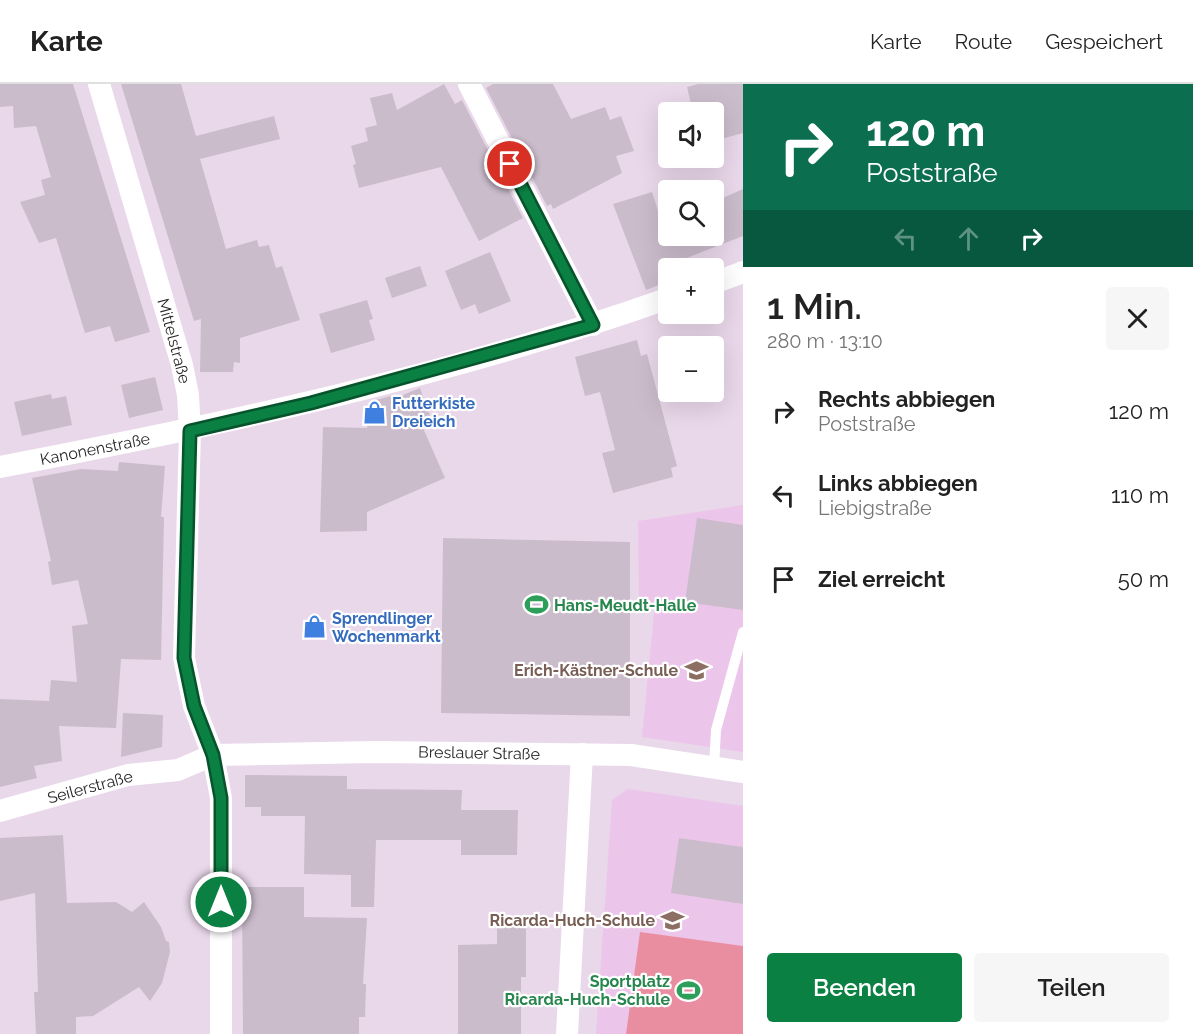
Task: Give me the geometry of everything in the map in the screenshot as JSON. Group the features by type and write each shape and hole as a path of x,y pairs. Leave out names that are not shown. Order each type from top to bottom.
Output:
{"street":[{"name":"Mittelstraße","path":"99,84 184,372 190,431 184,658 194,706 213,755 221,798 221,1034"},
{"path":"469,84 593,325"},
{"path":"724,280 743,273"},
{"name":"Kanonenstraße","path":"0,467 190,431 311,403 593,325 658,302"},
{"name":"Breslauer Straße","path":"213,755 375,752 631,755 743,772"},
{"path":"567,1034 582,754"},
{"name":"Seilerstraße","path":"0,811 128,775 178,770 213,755"}],"lane":[{"path":"714,768 716,730 743,632"}],"shaded area":[{"name":"Erich-Kästner-Schule","path":"743,505 743,752 642,737 655,604 639,601 638,521"},
{"name":"Ricarda-Huch-Schule","path":"628,789 743,806 743,1034 596,1034 612,800"},
{"name":"Sportplatz Ricarda-Huch-Schule","path":"640,932 743,946 743,1034 626,1034"}],"building":[{"path":"0,84 73,84 150,332 115,342 110,326 85,333 56,238 39,243 20,202 45,195 41,180 51,177 36,126 14,128 13,106 0,107"},
{"path":"121,84 181,84 196,136 274,116 280,139 200,159 226,249 257,240 259,247 269,245 276,268 282,266 300,320 240,338 240,363 234,362 233,372 200,372 201,319 194,321"},
{"path":"444,84 455,104 462,100 523,218 479,241 441,167 359,188 353,165 356,164 351,146 368,141 365,128 377,125 370,98 392,93 397,110"},
{"path":"493,84 553,84 571,119 605,107 610,120 621,116 634,151 616,156 622,173 553,209 551,204 547,206 486,88"},
{"path":"698,84 743,84 743,133 724,138 724,102 691,102 687,87"},
{"path":"743,189 743,236 724,243 724,198"},
{"path":"652,192 658,211 658,246 717,246 687,258 658,258 658,285 646,290 613,204"},
{"path":"490,252 511,301 479,314 475,304 461,310 445,271"},
{"path":"420,266 427,286 392,298 385,278"},
{"path":"367,300 373,319 369,320 375,340 331,353 319,314"},
{"path":"637,340 641,356 647,354 677,466 671,468 673,477 613,493 602,453 615,450 600,392 585,396 575,357"},
{"path":"155,377 163,410 129,418 121,385"},
{"path":"420,388 433,424 423,428 445,478 367,512 367,531 320,532 323,427 367,428 372,401 391,396 393,399"},
{"path":"51,394 52,399 66,396 72,425 22,436 14,402"},
{"path":"119,462 165,466 161,517 164,517 161,660 121,659 116,728 59,726 62,761 34,766 37,778 0,787 0,699 49,701 51,680 77,682 72,626 88,624 78,580 52,585 48,562 51,561 32,478 81,469 118,471"},
{"path":"697,518 743,525 743,610 685,602"},
{"name":"Hans-Meudt-Halle","path":"443,538 630,542 630,716 441,713"},
{"path":"123,713 163,715 162,747 121,757"},
{"path":"245,775 347,776 347,789 462,790 461,810 518,810 517,855 461,855 461,840 376,840 374,907 351,907 351,875 304,874 305,816 261,816 261,807 245,807"},
{"path":"63,835 67,903 116,902 132,912 144,902 161,927 166,941 169,942 170,952 162,983 150,1001 139,987 93,1016 76,1017 76,1034 36,1034 34,992 38,992 35,893 0,901 0,838"},
{"path":"679,838 743,847 743,904 671,893"},
{"path":"242,887 304,887 304,917 367,918 363,984 366,984 365,1017 359,1017 359,1034 243,1034"},
{"path":"497,923 526,923 526,977 521,977 521,1034 458,1034 458,945 497,944"}],"place":[{"name":"Futterkiste Dreieich","path":"374,412"},
{"name":"Hans-Meudt-Halle","path":"536,605"},
{"name":"Sprendlinger Wochenmarkt","path":"314,627"},
{"name":"Erich-Kästner-Schule","path":"696,670"},
{"name":"Ricarda-Huch-Schule","path":"673,920"},
{"name":"Sportplatz Ricarda-Huch-Schule","path":"688,990"}],"route":[{"path":"221,902 221,798 213,755 194,706 184,658 190,431 311,403 593,325 510,164"}]}
